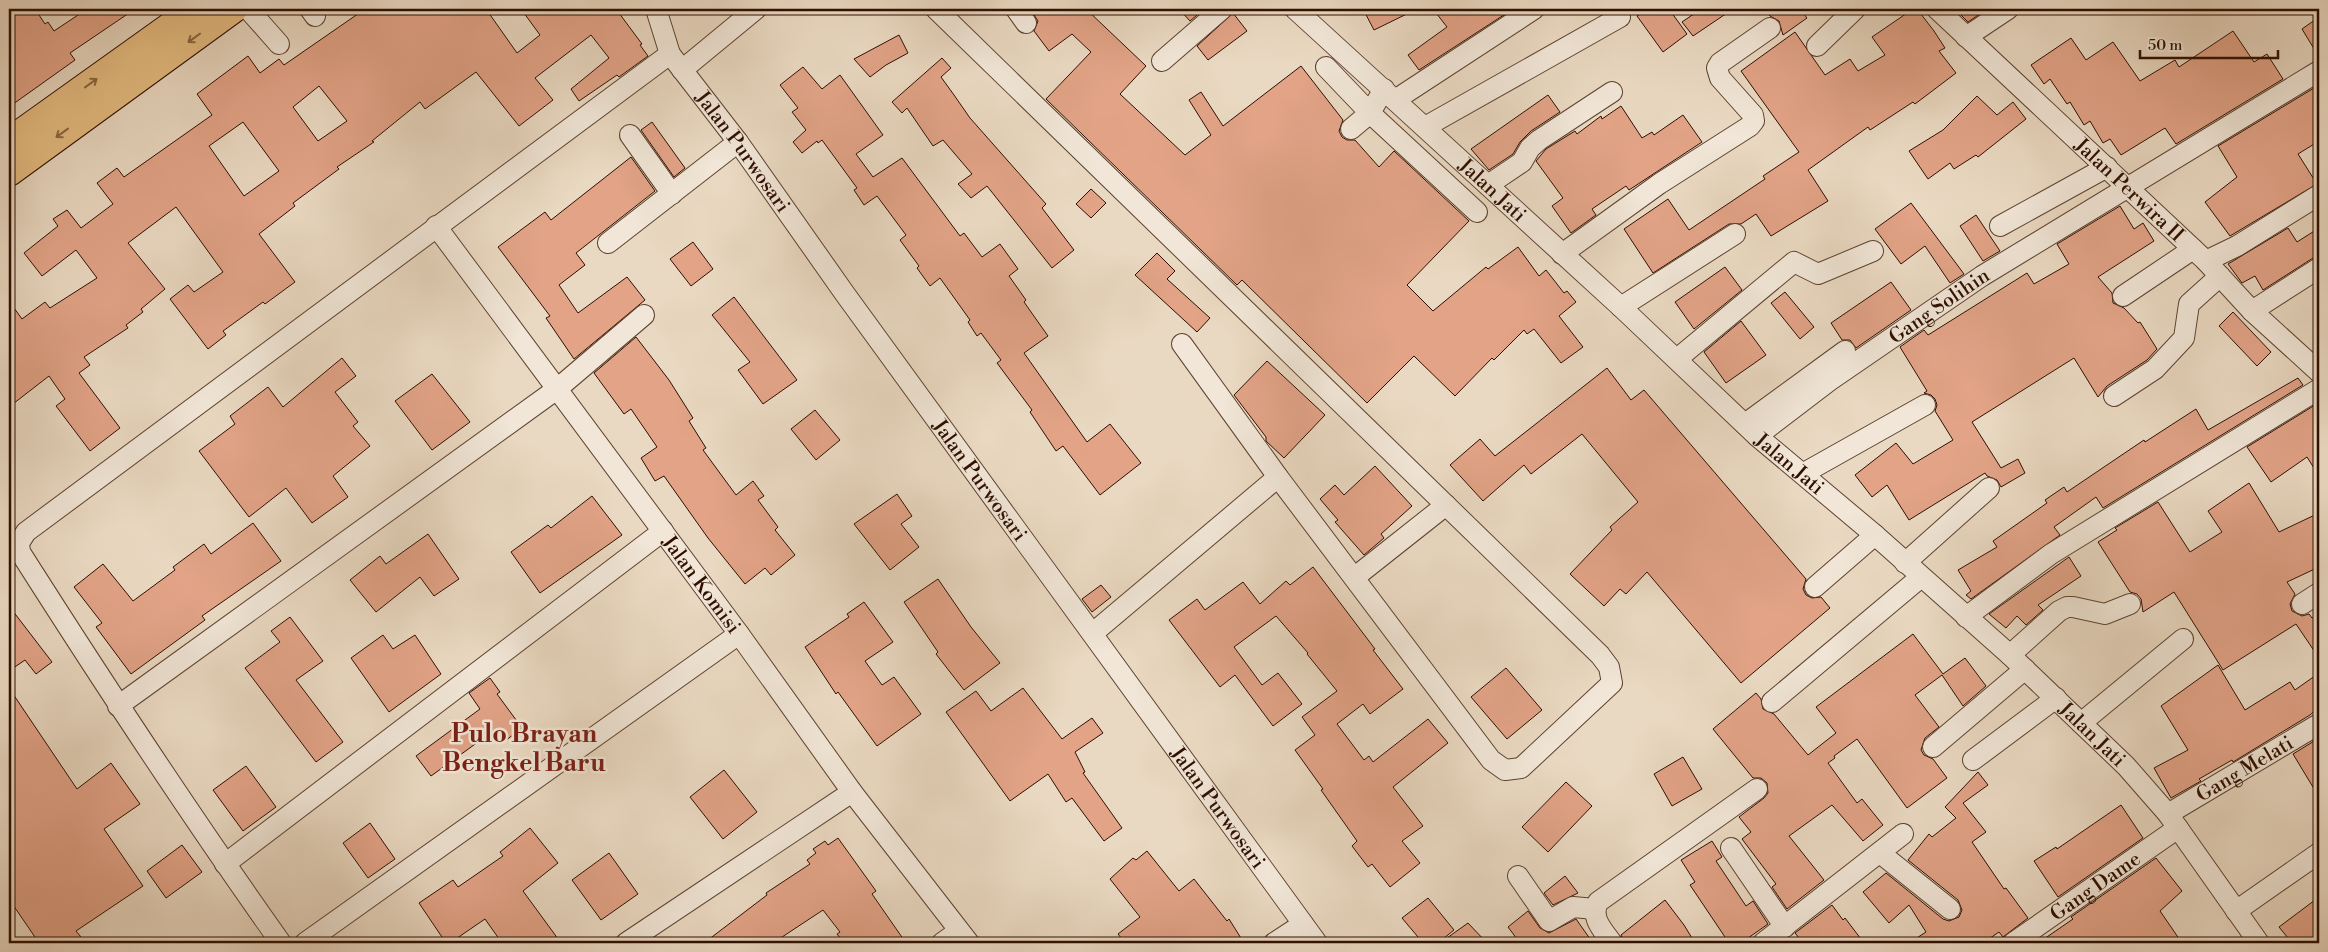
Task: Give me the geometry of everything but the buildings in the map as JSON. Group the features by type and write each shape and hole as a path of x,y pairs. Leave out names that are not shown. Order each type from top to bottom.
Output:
{"highway":[{"path":"9,142 195,9"},
{"path":"9,172 233,9"}],"street":[{"path":"248,9 279,44"},
{"name":"Jalan Purwosari","path":"656,9 670,54 738,142 851,302 1317,943"},
{"path":"682,70 756,9"},
{"path":"936,9 1446,505 1609,667 1612,683 1521,768 1505,770 1491,760 1278,477 1182,344"},
{"path":"1162,62 1222,9"},
{"name":"Jalan Jati","path":"1295,9 1621,307 1751,430 1804,472 2010,655 2082,723 2126,766 2173,821 2258,943"},
{"path":"1351,129 1389,94 1534,9"},
{"path":"1817,46 1855,9"},
{"name":"Jalan Perwira II","path":"1937,9 2200,255 2252,311 2319,372"},
{"path":"1966,37 2008,9"},
{"path":"1425,128 1620,17"},
{"path":"1562,254 1659,184 1750,126 1754,120 1753,115 1720,78 1717,68 1720,63 1770,28"},
{"path":"281,943 118,706 20,552 21,537 436,226 670,54"},
{"path":"1326,67 1370,113 1477,212"},
{"name":"Gang Solihin","path":"1751,430 1829,381 1982,276 2319,71"},
{"path":"1488,185 1522,162 1530,148 1539,140 1612,92"},
{"path":"630,135 672,194"},
{"path":"608,243 738,142"},
{"path":"2000,226 2107,167"},
{"path":"2123,296 2200,255 2251,238 2319,195"},
{"name":"Jalan Komisi","path":"436,226 739,634 852,792 964,937"},
{"path":"1621,307 1735,234"},
{"path":"1678,360 1794,262 1818,274 1873,251"},
{"path":"2252,311 2319,268"},
{"path":"2114,396 2155,369 2184,338 2189,304 2220,276"},
{"path":"118,706 557,389 644,315"},
{"path":"1751,430 1845,351"},
{"path":"1966,617 2051,554 2319,389"},
{"path":"1804,472 1925,405"},
{"path":"1093,633 1278,477"},
{"path":"1905,563 1989,488"},
{"path":"1355,577 1446,505"},
{"path":"225,864 663,531"},
{"path":"1815,587 1875,536"},
{"path":"1772,702 1921,577"},
{"path":"2302,604 2319,593"},
{"path":"2010,655 2059,611 2067,607 2105,614 2130,604"},
{"path":"305,943 739,634"},
{"path":"2082,723 2183,639"},
{"path":"1933,747 2025,669"},
{"path":"1973,760 2056,698"},
{"name":"Gang Melati","path":"2173,821 2319,724"},
{"path":"1612,943 1595,918 1595,909 1598,902 1757,789"},
{"path":"626,943 852,792"},
{"name":"Gang Dame","path":"2013,943 2173,821"},
{"path":"1763,943 1903,834"},
{"path":"1731,848 1785,927"},
{"path":"1880,853 1950,909"},
{"path":"2236,910 2319,853"},
{"path":"1518,876 1549,921 1573,906 1595,909"},
{"path":"1274,943 1303,924"},
{"path":"942,943 964,937"}],"district":[{"name":"Pulo Brayan Bengkel Baru","path":"524,748"}]}
